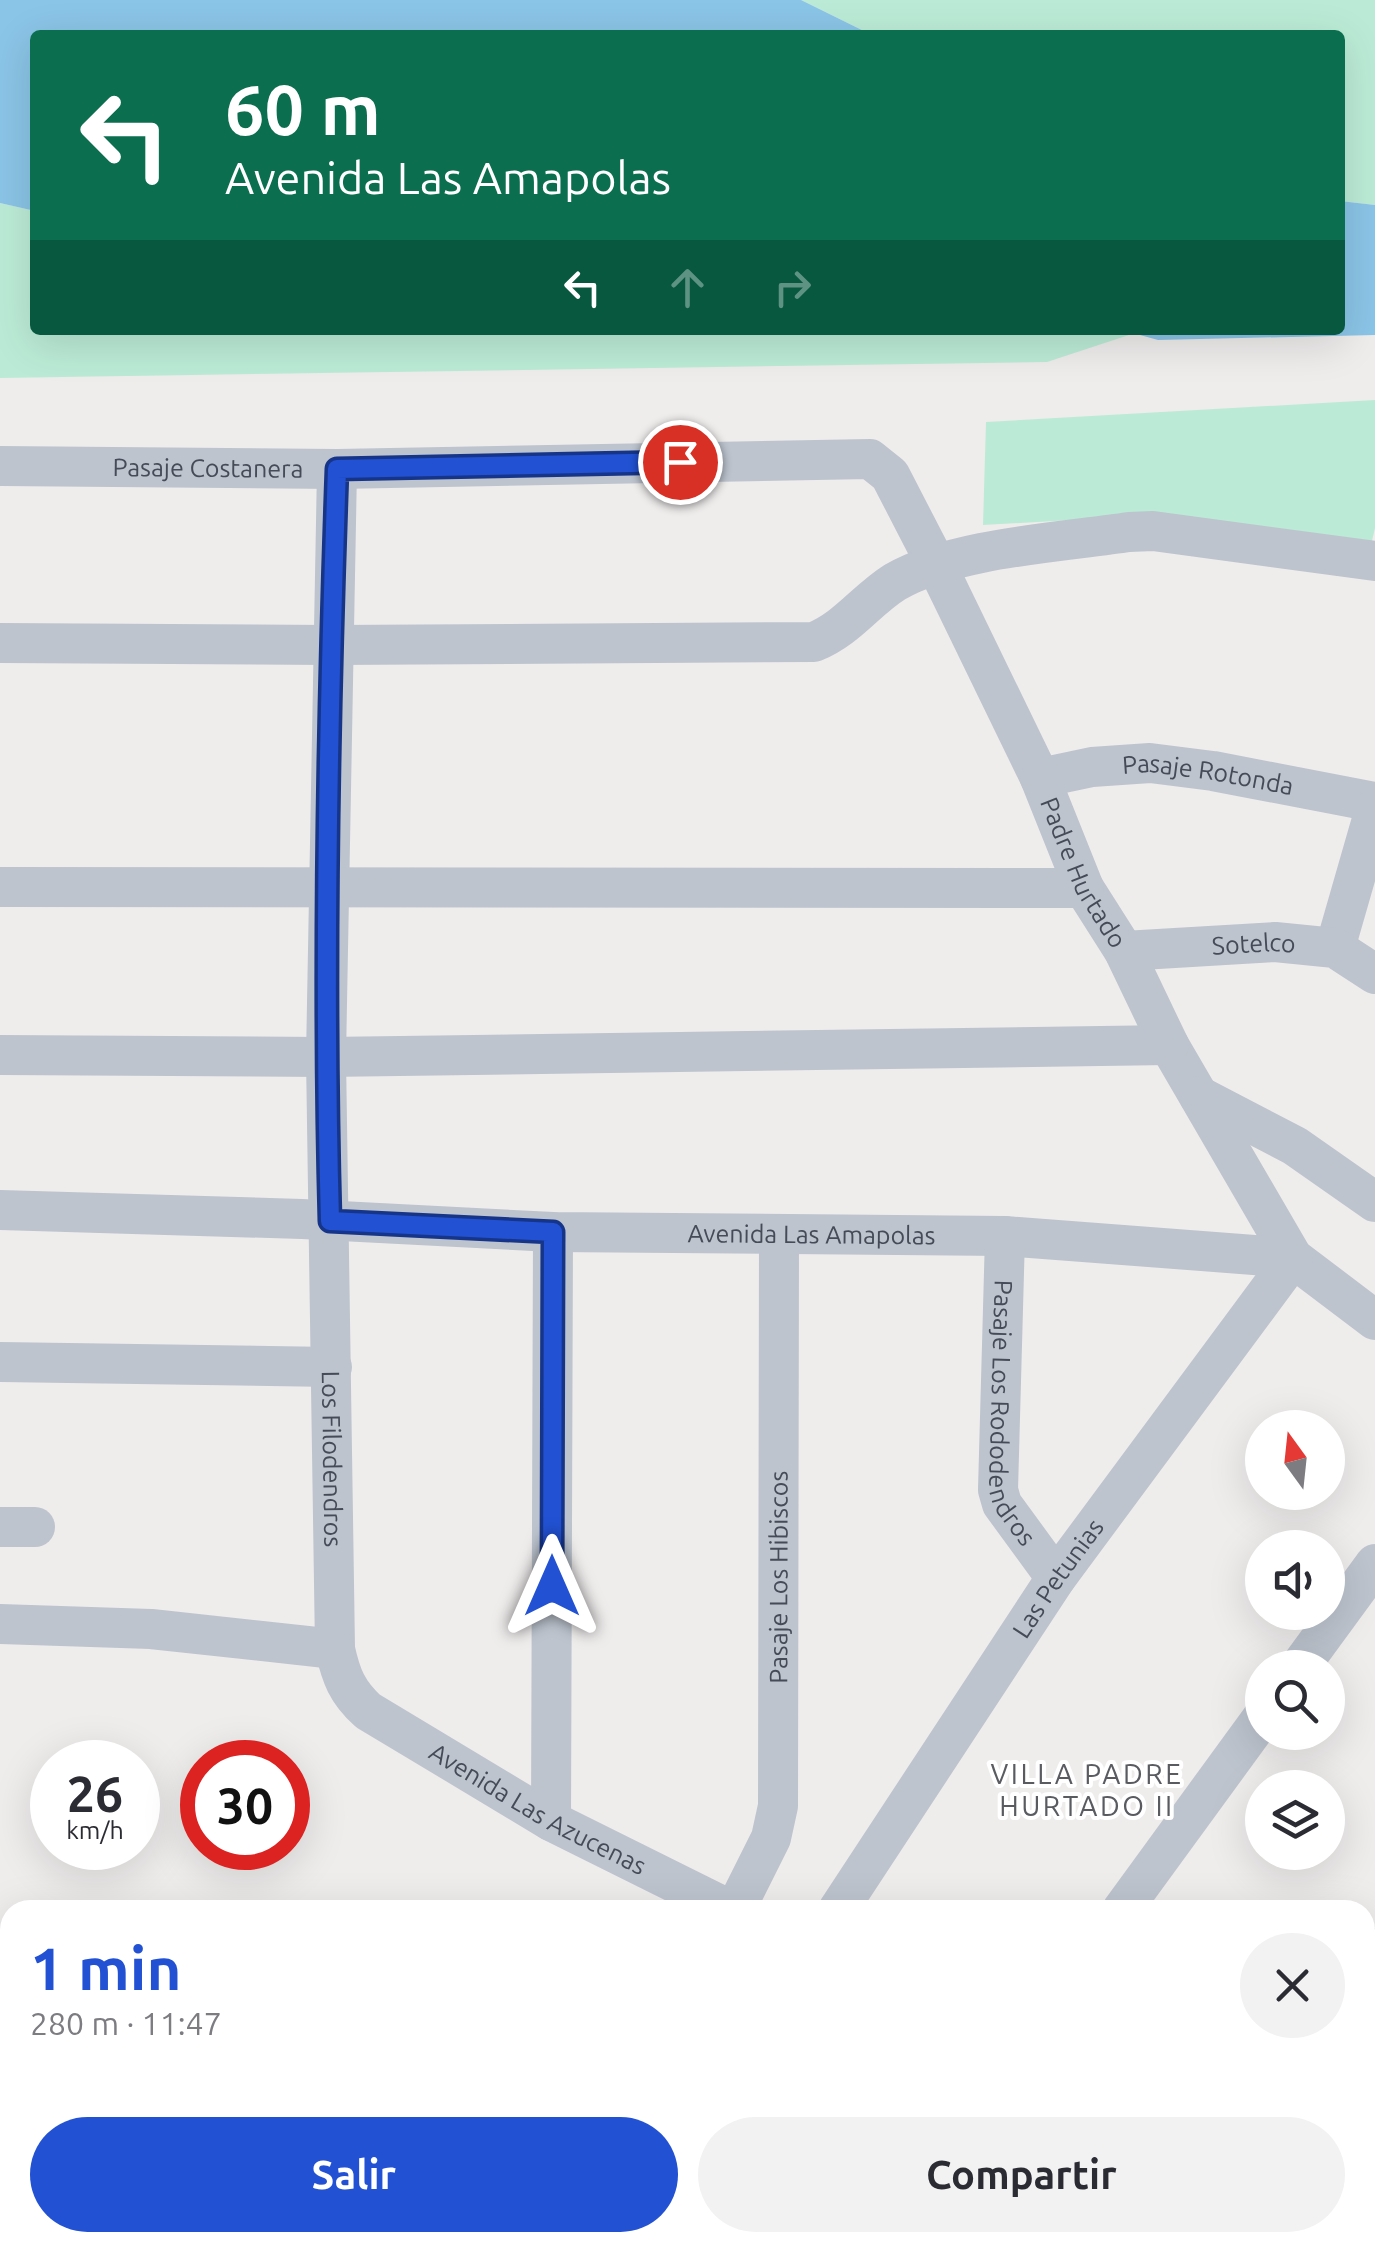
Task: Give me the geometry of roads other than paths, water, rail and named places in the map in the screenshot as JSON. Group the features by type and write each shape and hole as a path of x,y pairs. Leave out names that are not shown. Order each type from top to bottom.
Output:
{"street":[{"name":"Pasaje Costanera","path":"0,466 337,469 870,459 890,475"},
{"name":"Los Filodendros","path":"337,469 326,1057 335,1649 341,1678 351,1695"},
{"name":"Padre Hurtado","path":"890,475 1040,778 1084,888 1124,950 1169,1044 1293,1258"},
{"path":"0,643 814,642 830,636 896,582 971,555 1153,531 1375,560"},
{"name":"Pasaje Rotonda","path":"1040,778 1092,767 1150,763 1213,771 1375,806"},
{"path":"1335,948 1375,806"},
{"path":"0,887 1084,888"},
{"name":"Sotelco","path":"1124,950 1275,942 1335,948 1375,974"},
{"path":"0,1056 326,1057 1169,1044"},
{"path":"1199,1096 1294,1146 1375,1202"},
{"name":"Avenida Las Amapolas","path":"0,1210 553,1232 1006,1236 1293,1258"},
{"path":"551,1821 553,1232"},
{"name":"Pasaje Los Hibiscos","path":"737,1900 771,1838 778,1806 779,1234"},
{"name":"Pasaje Los Rododendros","path":"1006,1236 998,1490 1002,1504 1056,1578"},
{"path":"1293,1258 1375,1320"},
{"name":"Las Petunias","path":"845,1900 1056,1578 1293,1258"},
{"path":"0,1362 332,1367"},
{"path":"1312,1650 1375,1564"},
{"path":"0,1624 152,1629 335,1649"},
{"name":"Avenida Las Azucenas","path":"351,1695 368,1711 551,1821 712,1900"},
{"path":"1129,1900 1245,1741"}],"water":[{"path":"0,0 801,0 862,30 30,30 30,210 0,203"},
{"path":"1345,202 1375,205 1375,335 1158,340 1140,335 1345,335"}],"district":[{"name":"VILLA PADRE HURTADO II","path":"1087,1789"}]}
